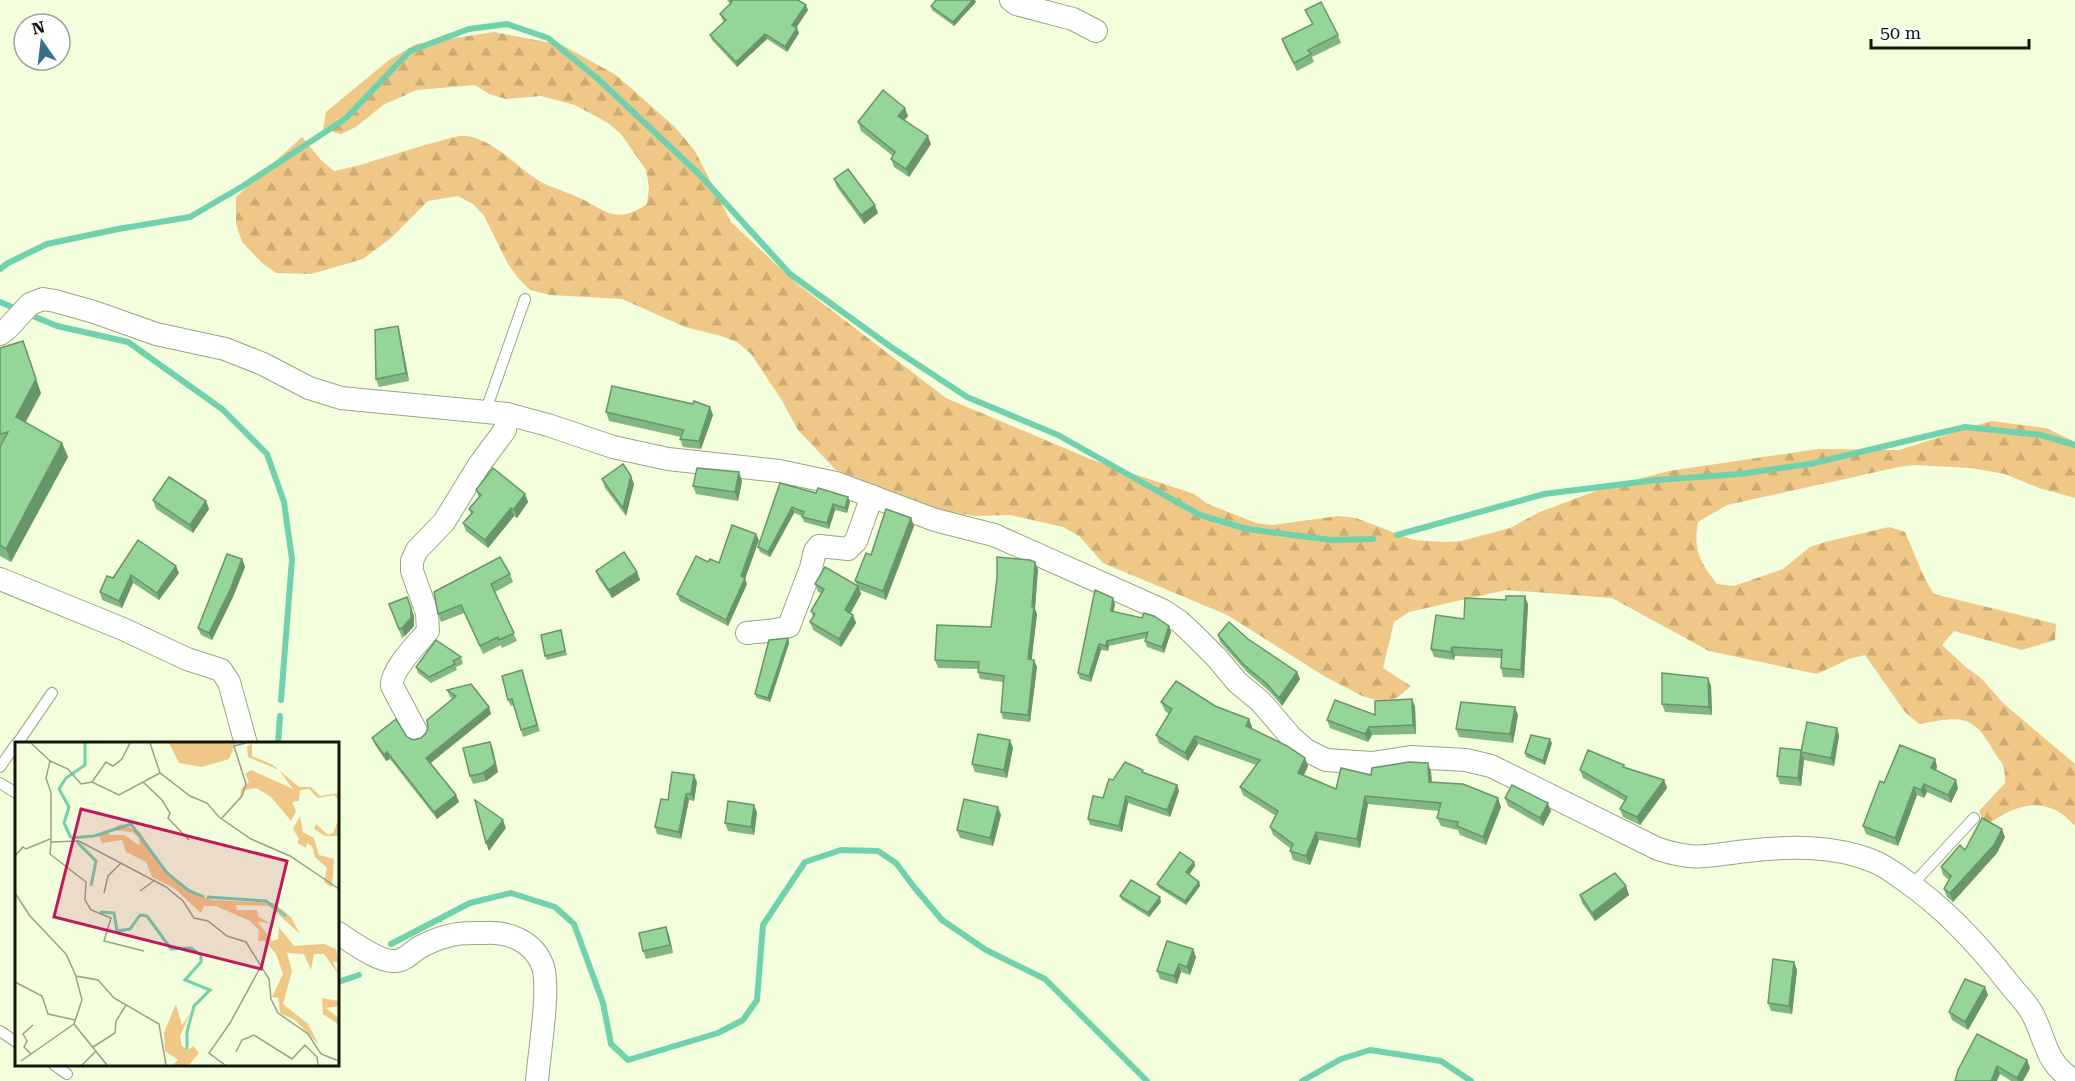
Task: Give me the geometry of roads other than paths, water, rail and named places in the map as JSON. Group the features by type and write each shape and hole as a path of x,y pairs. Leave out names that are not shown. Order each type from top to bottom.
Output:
{"street":[{"path":"1011,0 1016,4 1073,19 1096,31"},
{"path":"4,331 30,304 43,299 55,301 156,334 225,349 263,364 309,388 341,398 496,412 548,425 613,447 668,459 786,472 836,483 935,520 994,535 1162,610 1179,621 1217,658 1237,682 1261,702 1291,737 1306,750 1326,760 1372,763 1411,757 1466,760 1491,766 1658,849 1681,856 1696,858 1782,848 1834,850 1876,862 1912,885 1953,920 1987,955 2032,1012 2050,1060 2066,1079"},
{"path":"417,733 391,680 428,631 427,614 412,572 412,561 417,550 444,522 479,465 505,430 496,412"},
{"path":"747,633 767,630 777,632 789,626 815,551 819,546 848,549 856,541 872,496"},
{"path":"0,579 123,629 187,659 220,670 229,682 245,742"},
{"path":"339,934 366,951 392,962 401,960 421,946 450,935 490,932 508,934 518,938 537,953 544,969 545,1002 537,1081"}],"lane":[{"path":"496,412 525,299"},
{"path":"18,742 52,693"},
{"path":"0,768 15,747"},
{"path":"0,783 15,792"},
{"path":"1912,885 1974,818"},
{"path":"0,1031 15,1041"},
{"path":"55,1066 67,1074"}],"waterway":[{"path":"0,269 47,244 190,217 243,186 345,119 410,51 469,29 507,24 548,38 598,79 699,174 790,274 891,347 967,397 1058,435 1200,515 1247,529 1331,540 1373,539"},
{"path":"0,302 19,310"},
{"path":"28,314 57,326 128,342 222,409 267,454 284,502 292,559 281,700"},
{"path":"1397,535 1544,494 1656,480 1740,474 1810,464 1965,427 2041,435 2075,445"},
{"path":"278,742 280,716"},
{"path":"391,944 470,903 511,893 555,907 574,924 603,1003 611,1044 628,1060 718,1033 743,1020 757,1000 763,925 805,862 841,850 878,851 896,863 942,920 986,950 1045,979 1147,1081"},
{"path":"339,982 359,975"},
{"path":"1302,1081 1341,1059 1370,1050 1441,1061 1471,1081"}]}
